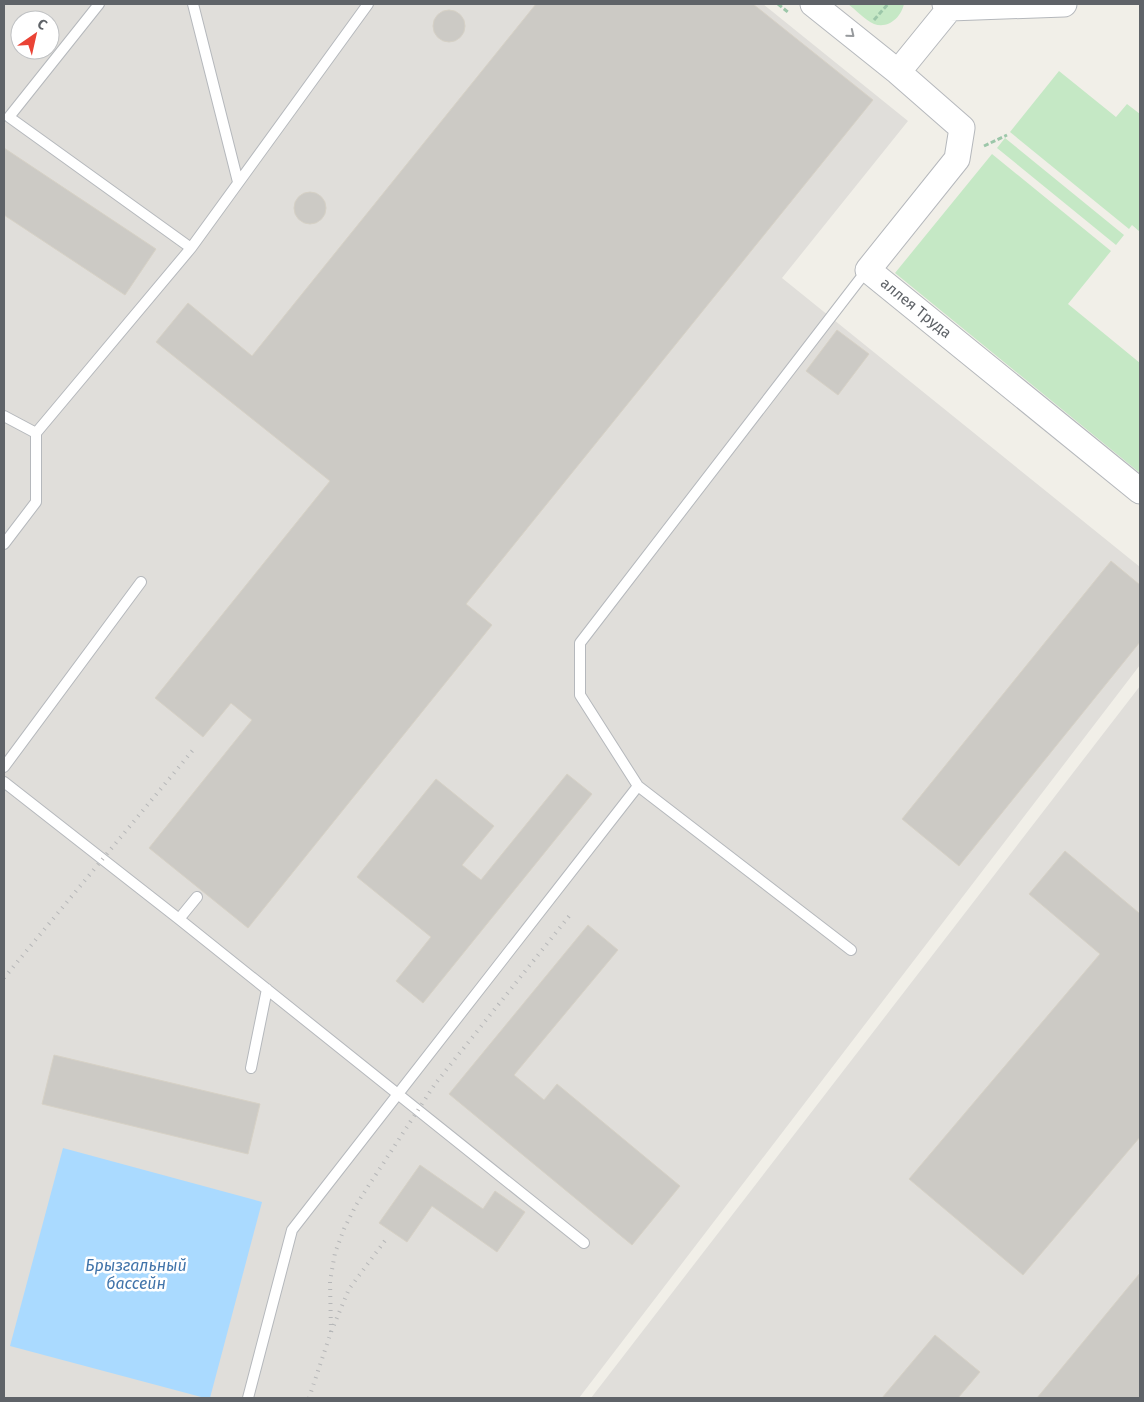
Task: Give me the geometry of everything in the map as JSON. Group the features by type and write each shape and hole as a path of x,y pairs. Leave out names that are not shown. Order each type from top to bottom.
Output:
{"street":[{"name":"аллея Труда","path":"813,4 898,72 962,128 957,159 868,270 1140,491"},
{"path":"898,72 948,6 1064,4"}],"lane":[{"path":"99,4 9,116 190,248"},
{"path":"193,4 238,182"},
{"path":"4,544 36,502 36,433 190,248 368,4"},
{"path":"851,950 638,786 580,695 580,643 868,270"},
{"path":"4,416 36,433"},
{"path":"4,767 141,582"},
{"path":"4,782 179,919 584,1243"},
{"path":"248,1398 292,1230 638,786"},
{"path":"179,919 197,896"},
{"path":"251,1068 266,990"}],"shaded area":[{"path":"4,4 763,4 908,121 782,278 1140,567 1140,665 579,1398 4,1398"},
{"path":"1140,686 1140,1398 591,1398"}],"green space":[{"path":"848,4 904,4 894,21 885,25 879,25 867,20"},
{"path":"1059,71 1116,117 1127,104 1140,114 1140,232 1132,225 1129,229 1010,132"},
{"path":"1005,138 1124,235 1116,245 997,148"},
{"path":"992,154 1111,251 1068,304 1140,363 1140,473 895,273"}],"water":[{"name":"Брызгальный бассейн","path":"63,1148 262,1202 210,1398 10,1346"}],"building":[{"path":"536,4 753,4 873,100 466,604 492,625 248,928 149,848 252,720 231,703 203,737 155,698 330,481 156,342 188,303 252,356"},
{"path":"449,10 461,14 465,26 461,38 449,42 437,38 433,26 437,14"},
{"path":"4,148 156,249 125,295 4,215"},
{"path":"310,192 322,196 326,208 322,220 310,224 298,220 294,208 298,196"},
{"path":"837,330 869,354 838,395 806,371"},
{"path":"1111,561 1140,585 1140,642 959,866 902,819"},
{"path":"567,774 592,794 423,1003 396,981 431,937 357,877 436,779 494,826 462,865 481,880"},
{"path":"1065,851 1140,912 1140,1137 1023,1275 909,1179 1100,954 1029,894"},
{"path":"588,925 618,950 514,1075 544,1100 557,1084 680,1186 632,1245 449,1094"},
{"path":"54,1055 260,1104 248,1154 42,1104"},
{"path":"420,1165 483,1209 495,1191 525,1212 497,1252 432,1206 407,1242 379,1223"},
{"path":"1140,1273 1140,1398 1037,1398"},
{"path":"935,1335 980,1372 958,1398 882,1398"}],"railway":[{"path":"4,978 193,750"},
{"path":"331,1332 330,1281 335,1253 356,1205 435,1084 570,915"},
{"path":"309,1398 331,1332 349,1289 387,1238"}]}
